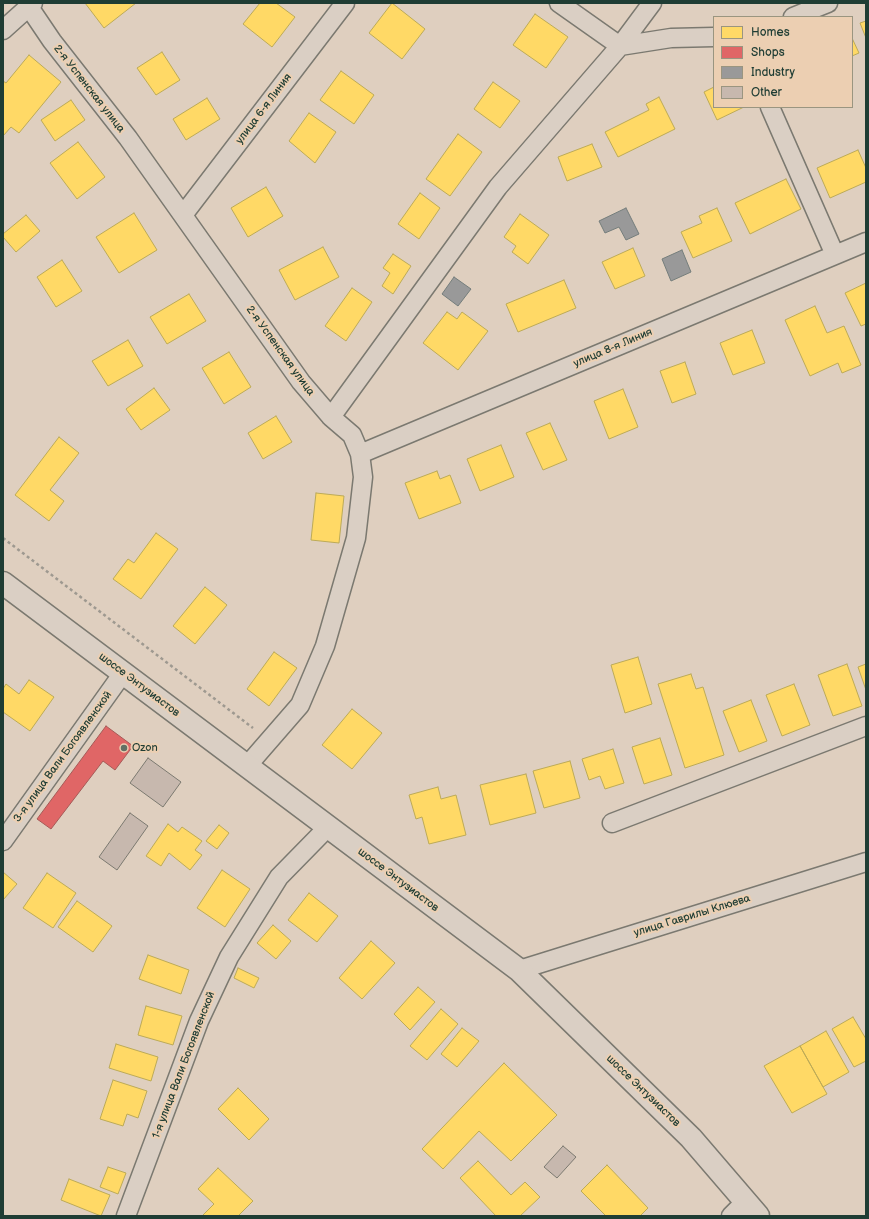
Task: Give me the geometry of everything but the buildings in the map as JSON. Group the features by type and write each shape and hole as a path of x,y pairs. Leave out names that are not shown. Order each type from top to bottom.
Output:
{"main road":[{"name":"шоссе Энтузиастов","path":"3,583 519,970 691,1138 745,1211"}],"street":[{"name":"улица 6-я Линия","path":"183,215 345,3"},
{"path":"559,3 620,46 670,38 713,37"},
{"path":"331,417 498,187 620,46 652,3"},
{"path":"796,16 828,3"},
{"name":"2-я Успенская улица","path":"31,5 52,41 128,138 301,382 331,417 352,435 360,454 363,477 356,538 325,646 300,705 247,766"},
{"path":"3,30 31,5"},
{"path":"770,108 835,255"},
{"name":"улица 8-я Линия","path":"360,454 866,242"},
{"name":"3-я улица Вали Богоявленской","path":"3,841 123,673"},
{"path":"612,823 866,726"},
{"name":"1-я улица Вали Богоявленской","path":"126,1216 199,1021 229,957 279,877 328,827"},
{"name":"улица Гаврилы Клюева","path":"519,970 866,862"}],"path":[{"path":"3,538 269,741"}],"place":[{"name":"Ozon","path":"124,748"}]}
